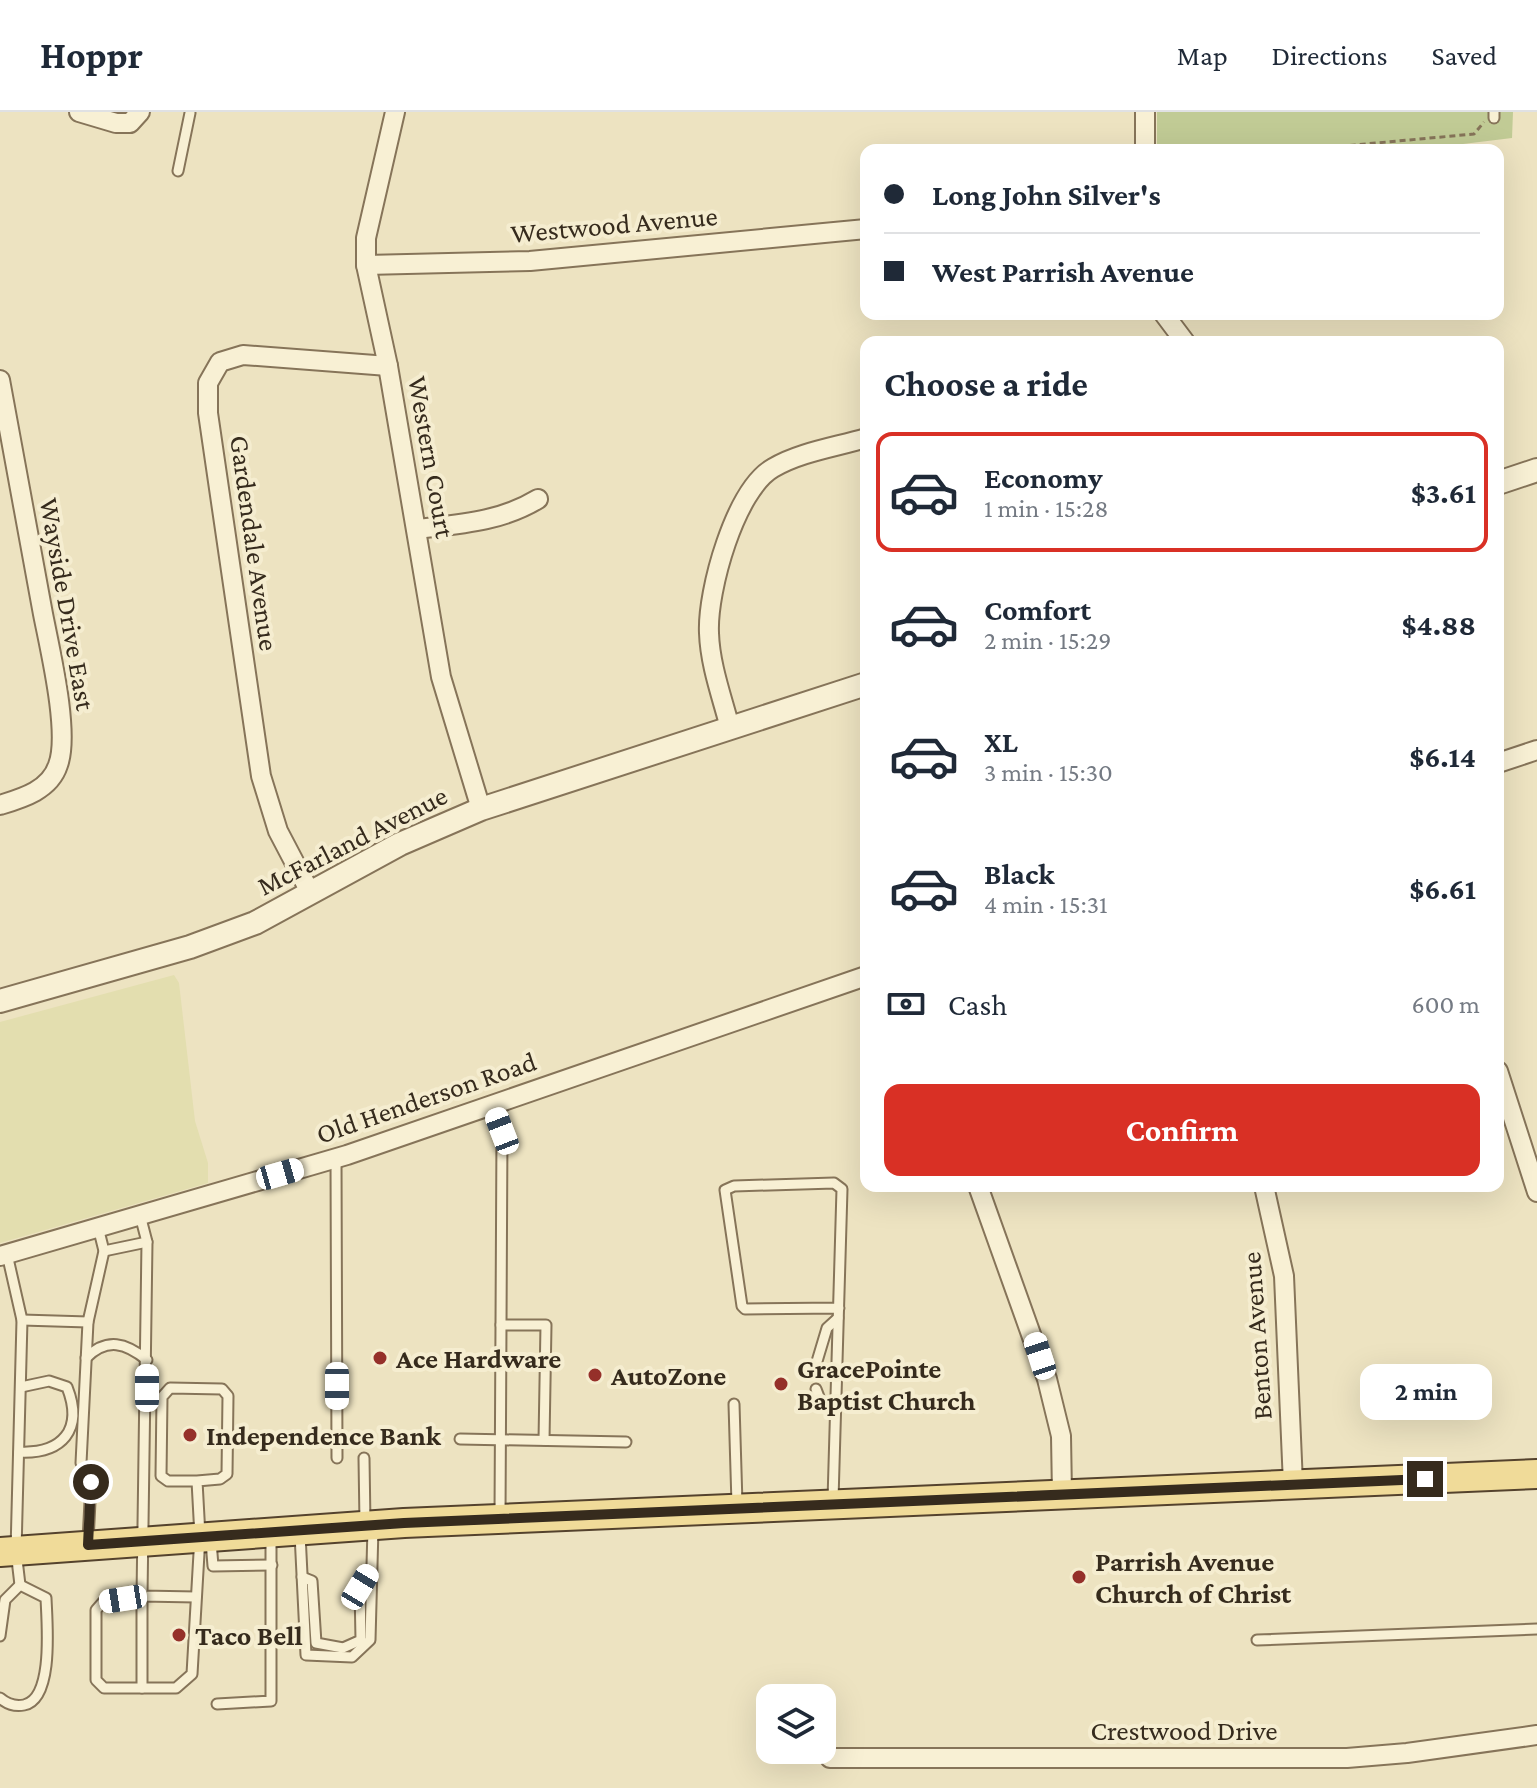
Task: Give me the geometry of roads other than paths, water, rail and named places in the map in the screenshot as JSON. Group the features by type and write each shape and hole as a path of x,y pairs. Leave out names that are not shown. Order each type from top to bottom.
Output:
{"main road":[{"path":"8,1552 142,1540 500,1518 1537,1474"}],"street":[{"path":"79,112 116,123 130,123 140,112"},
{"name":"Western Court","path":"395,112 366,238 366,265 388,366 441,677 481,809"},
{"path":"1145,112 1145,144"},
{"name":"Westwood Avenue","path":"366,265 530,261 860,230"},
{"name":"Gardendale Avenue","path":"311,894 278,831 261,776 208,413 208,383 220,362 243,355 388,366"},
{"name":"Wayside Drive East","path":"0,380 52,660 62,750 58,767 49,781 37,791 0,805"},
{"path":"730,728 711,650 709,614 740,505 758,479 773,468 860,440"},
{"path":"1504,481 1537,470"},
{"path":"417,529 489,521 517,512 538,499"},
{"name":"McFarland Avenue","path":"0,1001 190,947 255,923 400,844 481,809 860,686"},
{"path":"1504,761 1537,750"},
{"name":"Old Henderson Road","path":"3,1255 336,1158 860,978"},
{"path":"1504,1090 1537,1192"},
{"path":"980,1192 1047,1379 1061,1436 1062,1494"},
{"name":"Benton Avenue","path":"1265,1192 1284,1276 1293,1484"},
{"name":"Crestwood Drive","path":"836,1758 1347,1758 1537,1735"}],"lane":[{"path":"178,171 189,112"},
{"path":"492,1105 502,1131 500,1518"},
{"path":"336,1158 337,1458"},
{"path":"833,1503 835,1413 839,1313 842,1189 839,1185 734,1186 725,1190 742,1306 839,1313"},
{"path":"140,1215 147,1242 142,1688"},
{"path":"88,1545 91,1482 81,1463 88,1322 104,1251 98,1227"},
{"path":"104,1251 147,1242"},
{"path":"0,1698 15,1706 36,1700 42,1690 47,1643 46,1598 20,1585 8,1552 19,1452 22,1320 3,1255"},
{"path":"815,1368 827,1328 839,1313"},
{"path":"22,1320 88,1322"},
{"path":"501,1325 546,1325 544,1440"},
{"path":"86,1358 100,1347 116,1344 130,1347 147,1360"},
{"path":"19,1452 37,1453 53,1447 66,1438 71,1428 71,1397 67,1387 49,1381 21,1387"},
{"path":"170,1388 222,1389 228,1396 227,1474 220,1479 197,1481 168,1481 161,1476 162,1397 170,1388"},
{"path":"816,1389 821,1402 835,1413"},
{"path":"734,1404 737,1507"},
{"path":"460,1439 626,1442"},
{"path":"300,1530 306,1655 352,1657 370,1640 373,1567 364,1458"},
{"path":"197,1481 213,1566 272,1565"},
{"path":"217,1704 271,1701 271,1532"},
{"path":"196,1597 142,1596 103,1602 96,1610 96,1680 104,1688 176,1688 192,1674 196,1597 205,1536"},
{"path":"302,1577 312,1581 316,1643 343,1648 361,1640 360,1587 373,1567"},
{"path":"0,1636 5,1600 20,1585"},
{"path":"1257,1640 1537,1629"}],"place":[{"name":"Ace Hardware","path":"380,1358"},
{"name":"AutoZone","path":"595,1375"},
{"name":"GracePointe Baptist Church","path":"781,1384"},
{"name":"Independence Bank","path":"190,1435"},
{"name":"Parrish Avenue Church of Christ","path":"1079,1577"},
{"name":"Taco Bell","path":"179,1635"}]}
